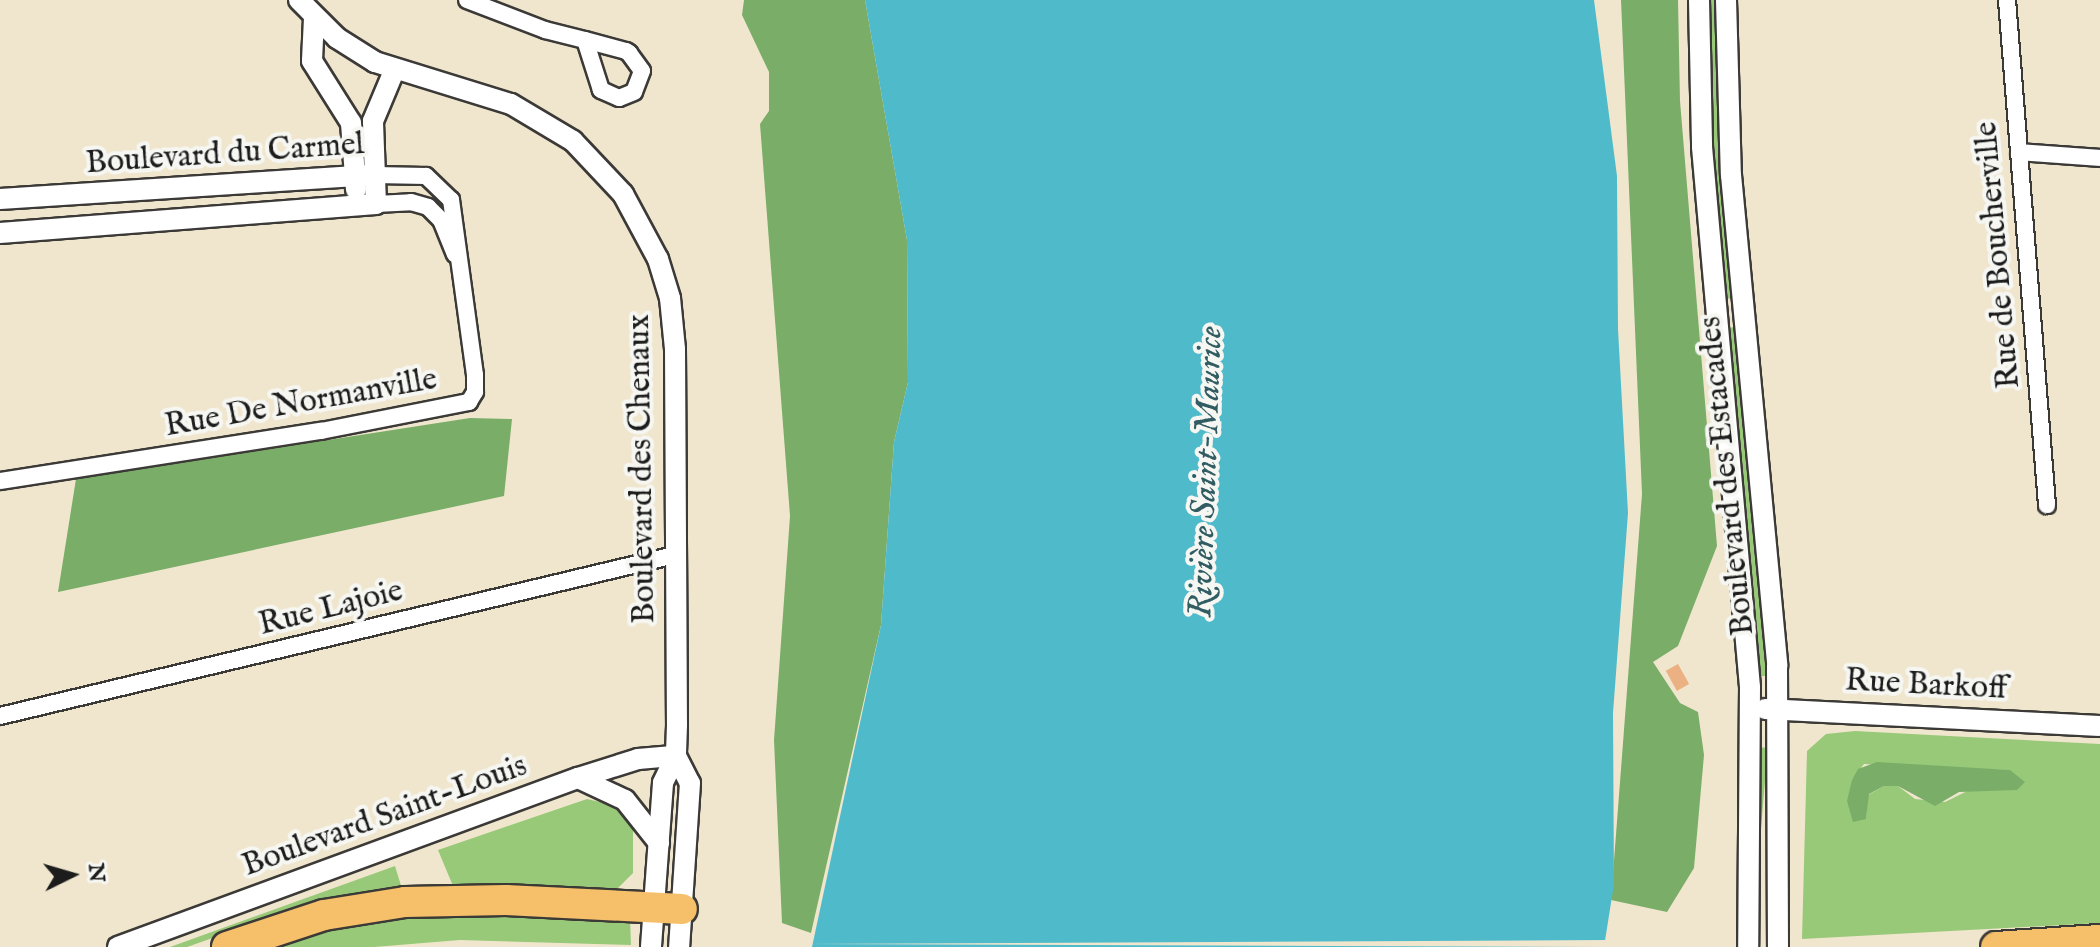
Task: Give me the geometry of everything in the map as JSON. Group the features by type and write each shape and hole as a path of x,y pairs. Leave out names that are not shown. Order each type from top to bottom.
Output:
{"highway":[{"path":"227,947 316,917 405,902 668,908"},
{"path":"1996,947 2100,940"}],"street":[{"name":"Boulevard des Chenaux","path":"299,0 314,18 349,47 394,71 503,101 552,126 595,160 639,219 658,259 673,316 676,756 663,783 659,843 668,908 679,947"},
{"path":"467,0 585,40"},
{"name":"Boulevard des Estacades","path":"1699,0 1701,123 1749,708 1748,947"},
{"name":"Boulevard des Estacades","path":"1726,0 1728,132 1779,709 1778,947"},
{"name":"Rue de Boucherville","path":"2007,0 2047,505"},
{"path":"314,18 312,61 351,123 365,176"},
{"path":"366,205 365,176 373,121 394,71"},
{"path":"2019,152 2100,158"},
{"name":"Boulevard du Carmel","path":"0,199 365,176 426,176 447,193"},
{"name":"Rue De Normanville","path":"0,481 321,431 469,402 475,392 475,375 459,263 458,223 447,193"},
{"name":"Boulevard du Carmel","path":"0,233 411,202 432,211"},
{"name":"Rue De Normanville","path":"432,211 445,228 459,263"},
{"name":"Rue Lajoie","path":"0,716 675,555"},
{"name":"Rue Barkoff","path":"1749,708 2100,726"},
{"name":"Boulevard des Chenaux","path":"651,947 668,908 690,783 676,756"},
{"name":"Boulevard Saint-Louis","path":"118,947 578,778 638,759 676,756"},
{"path":"578,778 625,800 659,843"}],"green space":[{"path":"744,0 865,0 907,240 908,382 894,442 881,625 811,933 782,923 774,740 790,516 760,124 769,111 769,72 742,15"},
{"path":"1621,0 1678,0 1680,101 1717,546 1678,646 1653,662 1680,703 1698,712 1704,755 1694,868 1667,912 1611,900 1642,494"},
{"path":"1707,0 1718,0 1718,109 1733,298 1722,299 1706,76"},
{"path":"1736,327 1767,676 1756,677 1725,328"},
{"path":"470,418 512,419 504,496 58,592 76,479"},
{"path":"1855,731 2100,744 2100,923 1802,939 1807,751 1826,734","holes":["1864,764 2010,770 1945,802 1915,799 1898,786 1884,786 1868,795 1866,819 1852,780"]},
{"path":"1757,747 1768,748 1752,932 1741,931"},
{"path":"1877,762 2010,770 2025,782 2017,790 1959,792 1935,806 1898,786 1884,786 1869,794 1866,819 1853,822 1847,801 1852,780 1858,769"},
{"path":"587,799 613,805 633,828 633,873 613,893 453,886 438,850"},
{"path":"395,866 402,889 281,914 187,947 170,947"},
{"path":"415,910 630,919 631,945 460,940 374,947 253,947 296,932"}],"water":[{"name":"Rivière Saint-Maurice","path":"865,0 1594,0 1617,176 1618,329 1628,513 1613,713 1614,884 1604,947 812,947 881,625 894,442 908,382 907,240"}],"pier":[{"path":"1609,940 1608,947 807,944"}],"building":[{"path":"1678,664 1689,684 1677,691 1666,671"}]}
